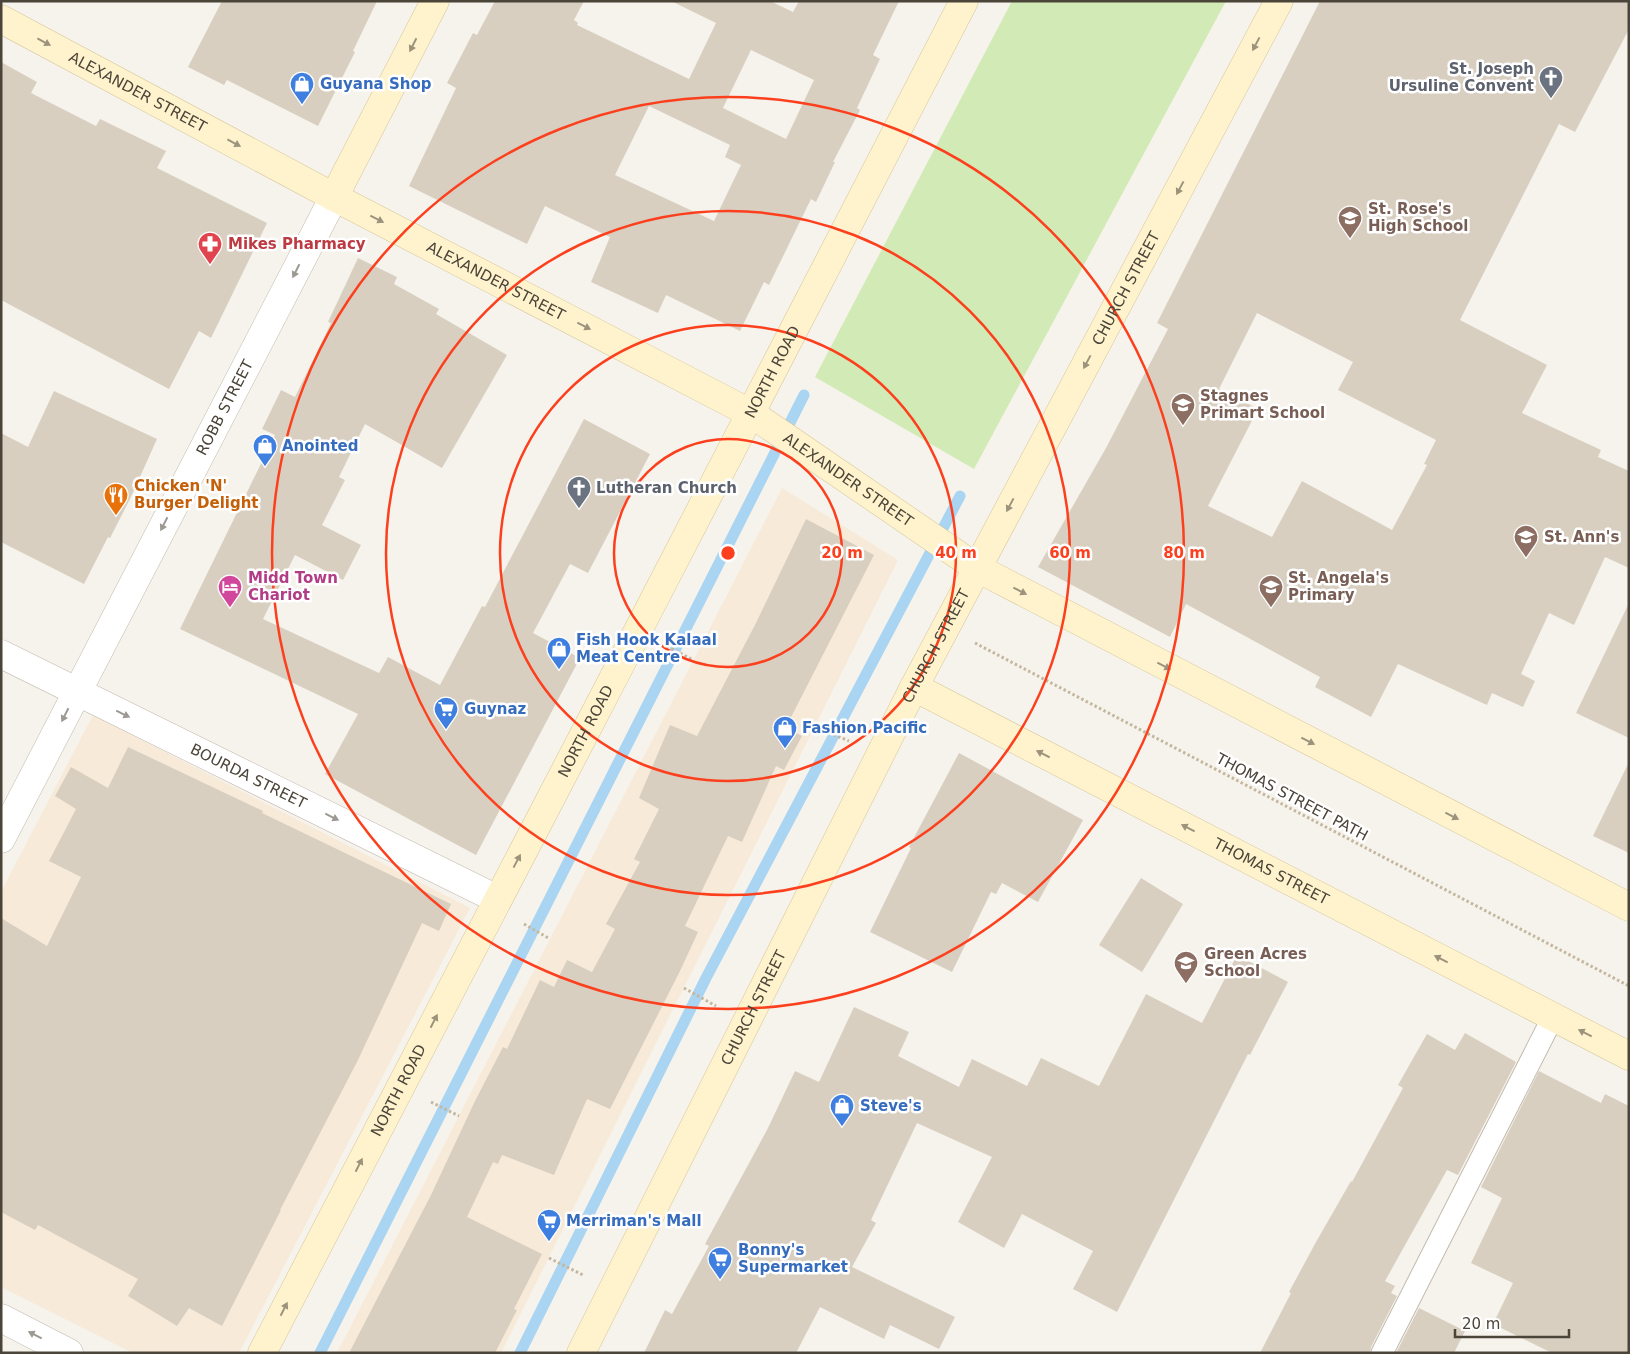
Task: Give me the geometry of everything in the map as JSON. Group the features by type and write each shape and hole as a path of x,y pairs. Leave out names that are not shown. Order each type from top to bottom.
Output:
{"street":[{"name":"ROBB STREET","path":"1,839 435,1"},
{"name":"NORTH ROAD","path":"262,1353 497,898 752,414 964,1"},
{"name":"CHURCH STREET","path":"582,1353 914,687 1279,1"},
{"name":"ALEXANDER STREET","path":"1,19 334,197 752,414 976,568"},
{"path":"976,568 1629,907"},
{"name":"BOURDA STREET","path":"1,654 497,898"},
{"name":"THOMAS STREET","path":"914,687 1629,1056"},
{"path":"1,1318 69,1353"}],"lane":[{"path":"1382,1353 1553,1017"}],"path":[{"name":"THOMAS STREET PATH","path":"945,628 1629,986"},
{"path":"662,644 693,660"},
{"path":"815,727 852,742"},
{"path":"523,923 550,939"},
{"path":"684,988 717,1006"},
{"path":"428,1101 459,1116"},
{"path":"548,1258 583,1275"}],"shaded area":[{"name":"Merriman's Mall","path":"782,488 898,560 501,1353 337,1353"},
{"path":"93,715 470,908 239,1353 133,1353 1,1287 1,892"}],"green space":[{"path":"1012,1 1226,1 974,469 815,377"}],"building":[{"path":"222,1 377,1 353,51 355,52 318,126 227,80 224,85 188,67"},
{"path":"495,1 584,1 574,20 578,23 577,25 689,79 716,23 671,1 770,1 793,12 799,1 899,1 873,55 880,59 857,108 860,110 833,162 835,162 816,202 811,199 769,285 764,282 740,331 666,295 658,313 591,282 610,237 545,206 527,244 409,186 456,88 447,83 473,33 477,35","holes":["751,50 814,80 786,139 723,108","649,106 730,145 725,157 741,165 714,221 615,175"]},
{"path":"1320,1 1629,1 1629,29 1575,132 1559,124 1460,320 1547,365 1522,413 1601,450 1598,457 1629,471 1629,568 1605,557 1574,625 1549,613 1521,674 1535,681 1523,707 1492,693 1487,705 1398,664 1371,717 1315,687 1320,677 1186,604 1170,637 1038,567 1106,448 1168,329 1157,323","holes":["1257,313 1353,362 1338,390 1436,440 1424,464 1427,465 1392,530 1302,481 1272,537 1208,506 1258,409 1219,389"]},
{"path":"1,62 37,82 31,93 96,126 100,119 166,151 157,168 267,223 211,338 199,331 169,389 1,300"},
{"path":"358,258 397,277 394,284 439,309 436,314 507,355 442,468 365,424 339,477 345,480 322,525 361,545 343,580 295,555 263,619 379,673 388,657 440,685 482,606 485,607 584,419 650,454 588,573 570,564 533,633 580,658 476,855 325,774 358,714 180,629 275,435 262,429 281,390 295,397 331,323 328,322"},
{"path":"54,391 157,439 130,499 84,584 1,542 1,433 28,447"},
{"name":"Merriman's Mall","path":"806,519 874,555 786,727 802,736 784,770 776,766 742,842 728,836 685,926 698,932 610,1109 587,1099 554,1175 502,1155 498,1164 493,1162 467,1217 542,1254 514,1309 517,1310 495,1353 349,1353 431,1195 475,1101 503,1047 507,1049 540,980 554,987 567,960 592,972 615,929 606,924 640,862 634,859 659,809 639,798 670,725 697,736 756,623"},
{"path":"1629,603 1629,738 1576,713"},
{"path":"128,747 451,904 439,931 422,923 358,1060 222,1326 189,1308 177,1326 128,1296 138,1279 38,1225 35,1230 1,1212 1,918 47,946 81,877 49,861 76,809 55,796 71,767 108,788"},
{"path":"959,753 1083,820 1038,902 1002,883 996,894 991,892 952,972 870,932 911,848 909,847"},
{"path":"1629,762 1629,853 1593,836"},
{"path":"1141,878 1183,904 1142,972 1099,945"},
{"path":"1237,955 1288,982 1250,1055 1248,1054 1117,1312 1073,1289 1093,1251 1022,1214 1004,1248 958,1222 992,1157 917,1123 871,1220 876,1223 852,1267 955,1317 939,1349 890,1325 884,1339 820,1307 796,1353 644,1353 665,1310 672,1314 709,1246 705,1244 767,1130 795,1071 819,1082 854,1007 909,1032 898,1056 959,1087 972,1059 1027,1086 1041,1058 1099,1086 1146,994 1202,1023"},
{"path":"1465,1033 1516,1062 1458,1175 1447,1170 1385,1281 1395,1286 1391,1293 1397,1296 1371,1347 1370,1353 1260,1353 1291,1293 1289,1292 1403,1088 1398,1085 1427,1034 1455,1050"},
{"path":"1539,1071 1601,1103 1605,1094 1629,1106 1629,1353 1552,1353 1493,1324 1513,1283 1471,1263 1502,1198 1481,1187"},
{"path":"1419,1308 1465,1331 1454,1353 1396,1353"}],"waterway":[{"path":"320,1353 804,395"},
{"path":"520,1353 706,978 960,496"}],"place":[{"name":"St. Joseph Ursuline Convent","path":"1551,99"},
{"name":"Guyana Shop","path":"302,105"},
{"name":"St. Rose's High School","path":"1350,239"},
{"name":"Mikes Pharmacy","path":"210,265"},
{"name":"Stagnes Primart School","path":"1183,426"},
{"name":"Anointed","path":"265,467"},
{"name":"Lutheran Church","path":"579,509"},
{"name":"Chicken 'N' Burger Delight","path":"116,516"},
{"name":"St. Ann's","path":"1526,558"},
{"name":"Midd Town Chariot","path":"230,608"},
{"name":"St. Angela's Primary","path":"1271,608"},
{"name":"Fish Hook Kalaal Meat Centre","path":"559,670"},
{"name":"Guynaz","path":"446,730"},
{"name":"Fashion Pacific","path":"785,749"},
{"name":"Green Acres School","path":"1186,984"},
{"name":"Steve's","path":"842,1127"},
{"name":"Merriman's Mall","path":"549,1242"},
{"name":"Bonny's Supermarket","path":"720,1280"}]}
